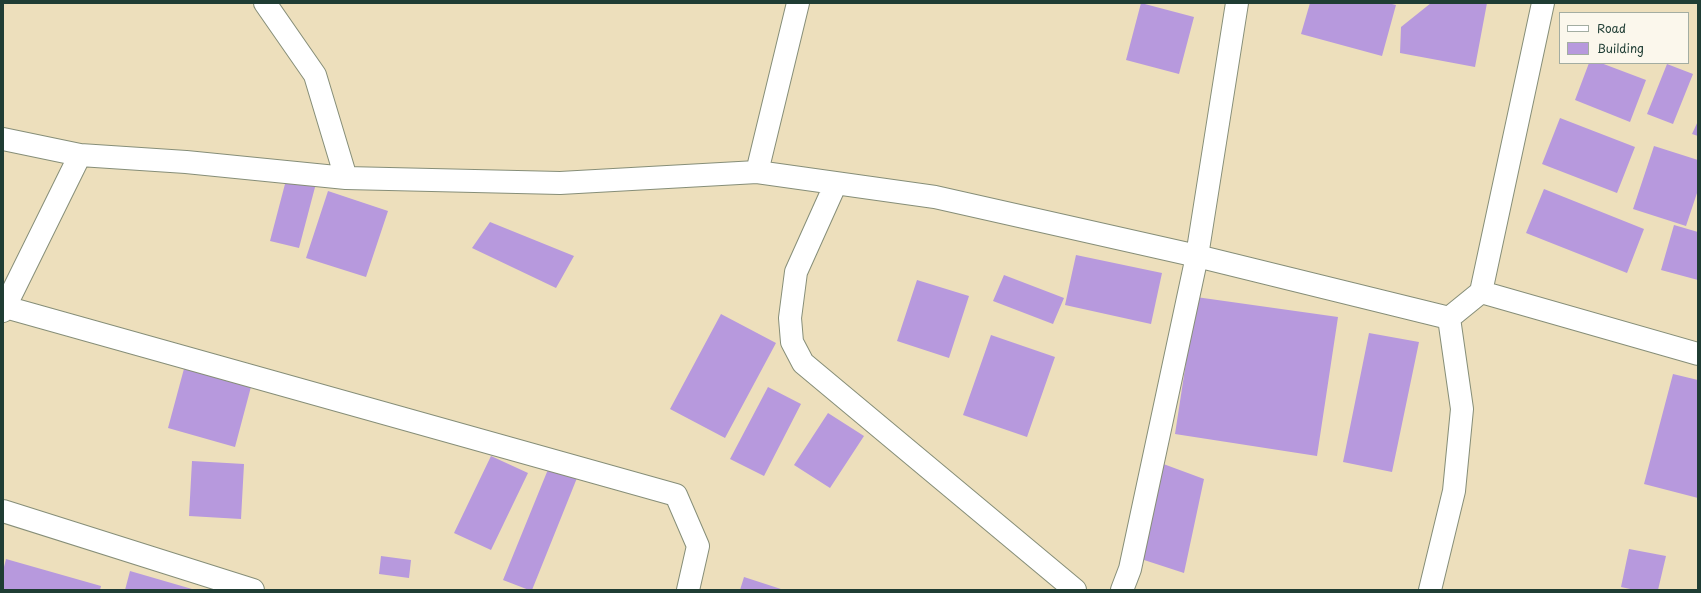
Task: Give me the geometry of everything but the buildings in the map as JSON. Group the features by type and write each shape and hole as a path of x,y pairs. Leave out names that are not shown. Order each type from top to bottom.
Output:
{"street":[{"path":"265,3 315,75 346,178"},
{"path":"757,172 798,3"},
{"path":"1122,590 1130,569 1196,256 1237,3"},
{"path":"1449,318 1481,292 1543,3"},
{"path":"3,139 80,155 186,162 346,178 560,183 757,172 935,197 1196,256 1449,318"},
{"path":"80,155 4,309 676,495 698,546 688,590"},
{"path":"836,183 796,272 790,318 792,342 803,362 1075,590"},
{"path":"1481,292 1698,354"},
{"path":"1430,590 1454,492 1462,409 1449,318"},
{"path":"3,511 253,590"}]}
